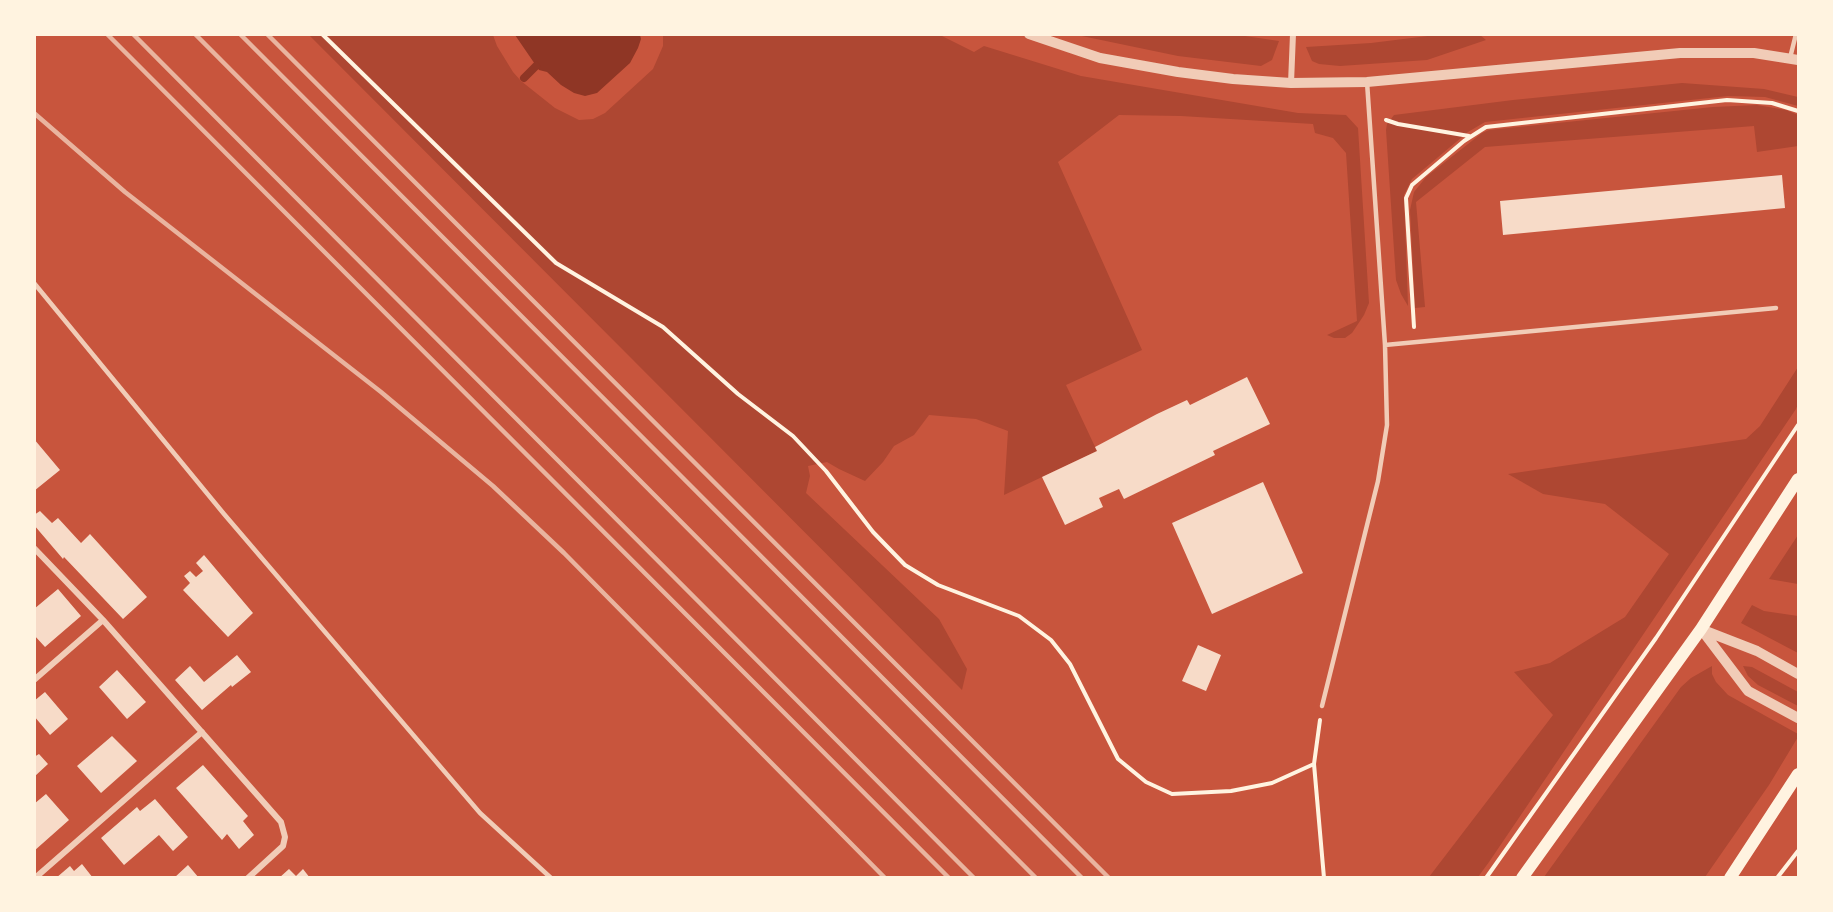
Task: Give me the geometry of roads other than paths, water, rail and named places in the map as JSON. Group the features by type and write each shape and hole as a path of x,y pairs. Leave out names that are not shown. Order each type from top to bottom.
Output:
{"main road":[{"path":"1522,878 1701,629 1798,479"},
{"path":"1730,878 1798,774"}],"street":[{"path":"1029,34 1111,60 1189,74 1291,83 1367,82 1680,53 1754,53 1794,59"},
{"path":"1291,83 1293,34"},
{"path":"34,548 103,620 281,822 285,837 283,846 248,878"},
{"path":"34,680 103,620"},
{"path":"1701,629 1757,651 1798,674"},
{"path":"1701,629 1748,691 1798,718"},
{"path":"35,878 202,732"}],"lane":[{"path":"1794,59 1796,34"},
{"path":"1322,706 1378,481 1387,425 1385,345 1367,82"},
{"path":"34,283 224,514 480,813 551,878"},
{"path":"1385,345 1776,308"}],"waterway":[{"path":"524,78 536,66"}],"railway":[{"path":"107,34 949,878"},
{"path":"133,34 974,878"},
{"path":"195,34 1036,878"},
{"path":"240,34 1082,878"},
{"path":"267,34 1109,878"},
{"path":"34,113 125,192 381,392 493,486 564,553 885,878"}]}
